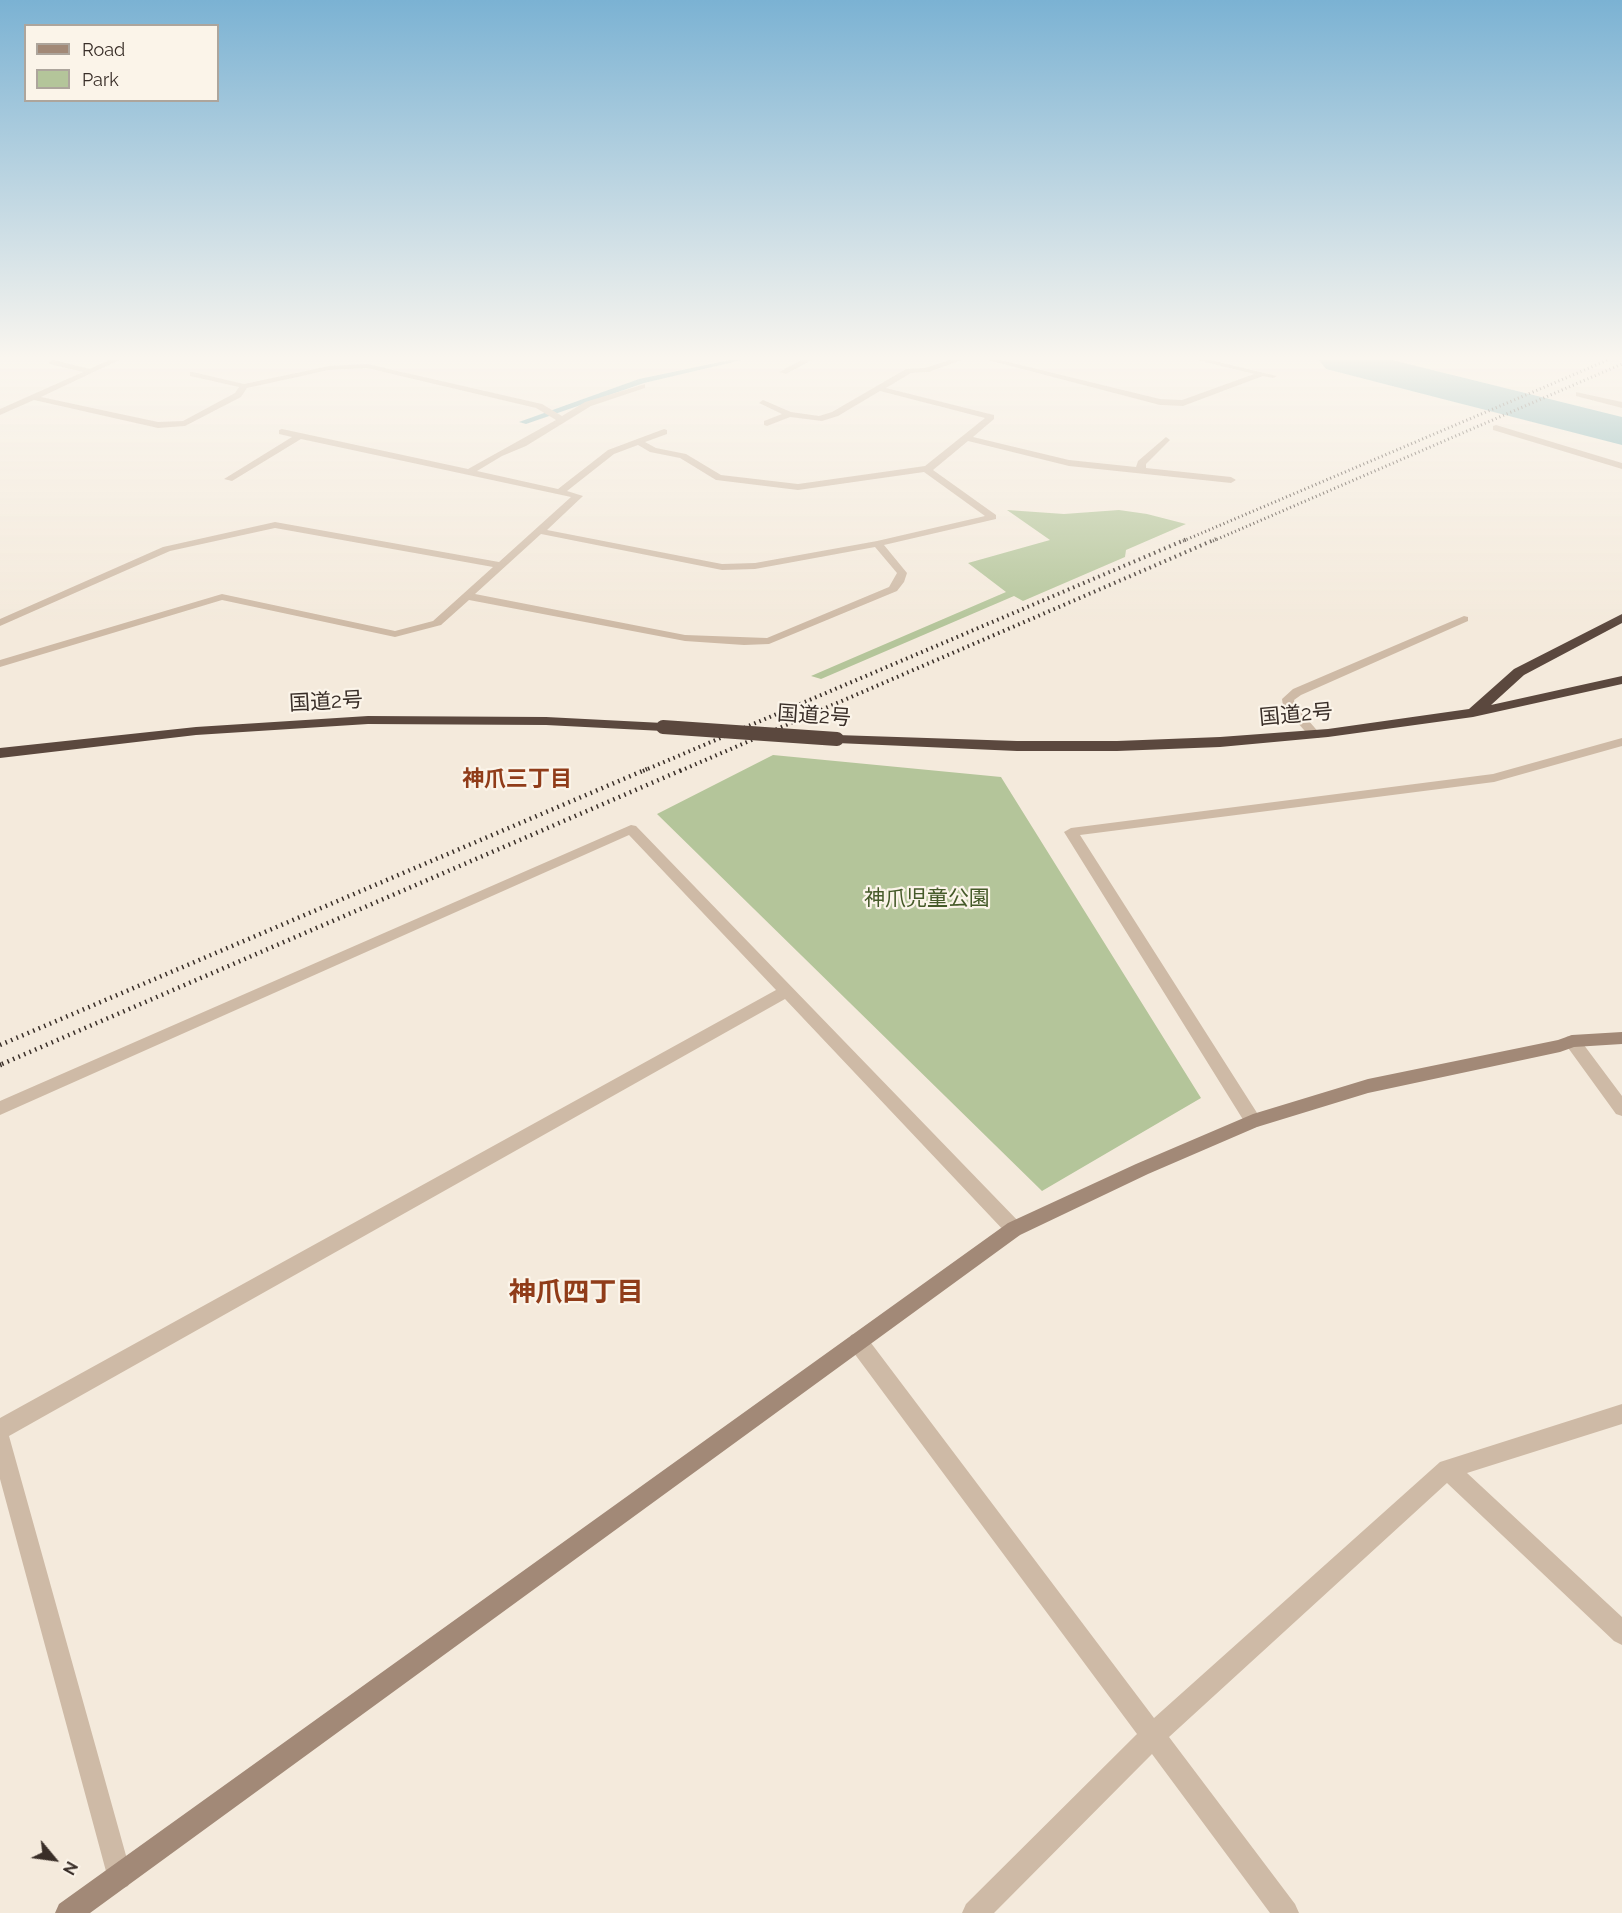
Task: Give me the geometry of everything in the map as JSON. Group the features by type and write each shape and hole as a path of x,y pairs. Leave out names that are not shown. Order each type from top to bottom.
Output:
{"highway":[{"path":"1473,713 1520,672 1622,618"},
{"name":"国道2号","path":"0,753 196,731 368,720 546,721 837,739 1017,746 1117,746 1220,742 1315,735 1473,713 1622,680"}],"street":[{"path":"229,479 277,449"},
{"path":"0,663 222,597 396,634 437,623 578,496 362,449"},
{"path":"470,472 509,449"},
{"path":"560,492 617,449"},
{"path":"652,449 683,456 719,478 798,487 926,470 953,449"},
{"path":"1013,449 1069,463 1231,480"},
{"path":"1141,471 1141,463 1156,449"},
{"path":"1567,449 1622,466"},
{"path":"539,531 722,567 754,566 877,544 993,518 926,470"},
{"path":"0,623 167,549 275,525 500,565"},
{"path":"467,596 685,638 744,642 769,641 893,589 903,573 877,544"},
{"path":"1315,735 1289,706 1288,699 1297,692 1464,619"},
{"path":"1253,1121 1071,832 1494,778 1622,742"},
{"path":"0,1108 632,829 1014,1229"},
{"path":"0,1429 787,991"},
{"path":"68,1913 1014,1229 1142,1169 1253,1121 1368,1086 1560,1046 1572,1041 1622,1038"},
{"path":"1572,1041 1622,1109"},
{"path":"858,1342 1286,1913"},
{"path":"975,1913 1152,1736 1447,1469 1622,1414"},
{"path":"0,1440 119,1877"},
{"path":"1447,1469 1622,1633"}],"green space":[{"path":"1007,510 1064,514 1119,510 1147,514 1186,524 1126,550 1125,557 1023,601 1014,596 821,679 811,676 1006,592 968,563 1050,540"},
{"name":"神爪児童公園","path":"773,755 1001,777 1201,1098 1042,1191 657,814"}],"railway":[{"path":"1183,541 1398,449"},
{"path":"1213,541 1425,449"},
{"path":"643,771 1187,539"},
{"path":"680,771 1216,539"},
{"path":"0,1045 647,769"},
{"path":"2,1064 684,769"},
{"path":"0,1065 6,1063"}],"district":[{"name":"神爪三丁目","path":"517,779"},
{"name":"神爪四丁目","path":"576,1293"}]}
